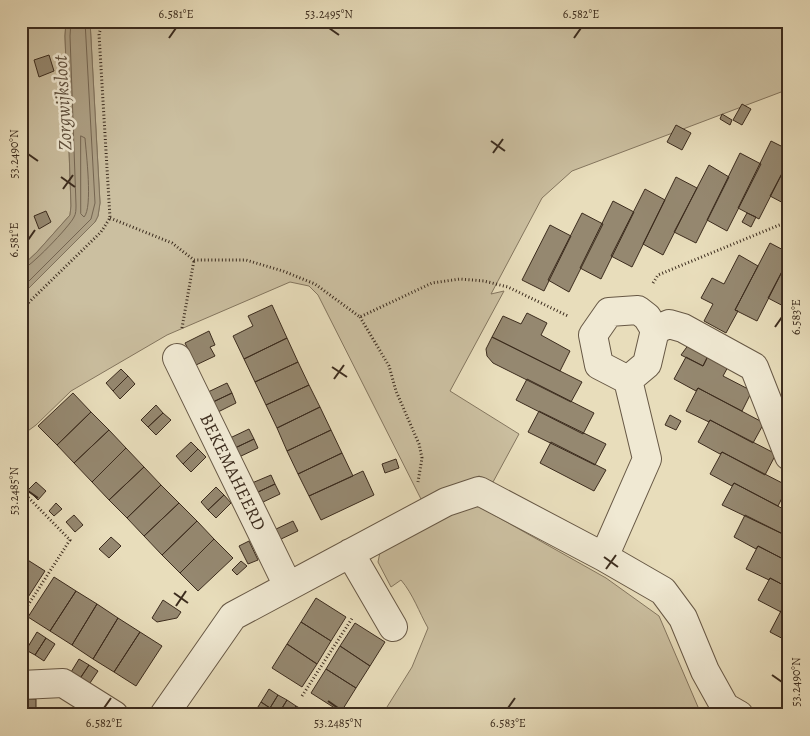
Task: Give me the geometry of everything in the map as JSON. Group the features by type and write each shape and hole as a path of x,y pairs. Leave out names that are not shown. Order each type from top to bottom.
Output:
{"street":[{"path":"604,557 646,459 628,380 599,365 593,335 609,312 683,328 754,367 789,456"},
{"path":"628,380 647,364 646,320"},
{"name":"BEKEMAHEERD","path":"177,358 288,586"},
{"path":"164,715 233,616 446,502 479,491 604,557 663,591 683,618 705,671 725,707 739,715"},
{"path":"350,553 393,627"},
{"path":"21,685 62,683 114,715"}],"path":[{"path":"21,310 101,232 110,218 99,34 103,21"},
{"path":"110,218 172,243 194,260 246,260 283,271 315,284 360,318 388,366 396,391 419,444 422,458 418,485 403,524"},
{"path":"646,320 658,275 789,221"},
{"path":"177,358 194,260"},
{"path":"360,318 432,284 460,279 484,281 508,287 573,319 593,335"},
{"path":"21,490 70,540 21,616"},
{"path":"302,696 370,589"}],"shaded area":[{"path":"21,21 66,21 71,206 70,215 21,267"},
{"path":"90,21 789,21 789,89 572,171 542,198 491,294 504,291 450,391 519,434 493,482 479,476 423,503 318,295 309,286 290,282 167,335 71,391 36,425 21,436 21,296 95,222 98,216 100,203"},
{"path":"471,502 606,578 659,616 698,707 702,713 707,715 382,715 412,667 428,628 401,580 391,587 378,562 380,552"}],"water":[{"name":"Zorgwijksloot","path":"66,21 90,21 100,203 98,216 95,222 21,296 21,267 70,215"}],"building":[{"path":"49,55 54,71 39,77 34,60"},
{"path":"742,104 751,109 742,125 733,120"},
{"path":"722,114 732,120 730,125 720,119"},
{"path":"676,125 691,133 682,150 667,142"},
{"path":"771,141 789,150 789,160 759,219 738,208"},
{"path":"740,153 761,164 727,231 707,220"},
{"path":"789,160 789,206 770,196"},
{"path":"709,165 729,177 696,243 674,232"},
{"path":"676,177 697,188 663,255 643,244"},
{"path":"645,189 665,200 632,267 611,256"},
{"path":"613,201 634,212 601,279 580,268"},
{"path":"46,211 51,222 39,229 34,216"},
{"path":"582,213 603,224 569,292 548,280"},
{"path":"747,213 756,217 751,227 742,222"},
{"path":"550,225 571,236 544,291 522,280"},
{"path":"770,243 789,253 789,258 757,321 735,310"},
{"path":"739,255 758,266 735,310 738,311 726,333 704,321 713,304 701,298 712,278 724,284"},
{"path":"789,258 789,309 768,298"},
{"path":"272,305 287,338 244,359 233,336 253,326 248,316"},
{"path":"527,313 547,323 541,335 570,351 560,371 492,337 503,316 521,324"},
{"path":"209,331 215,345 210,347 215,356 196,365 185,343"},
{"path":"492,337 582,382 571,402 493,363 487,356 486,349"},
{"path":"287,338 298,362 255,382 244,359"},
{"path":"689,344 709,354 703,366 681,355"},
{"path":"709,354 729,365 723,376 752,391 742,411 698,388 696,391 674,379 686,357 703,366"},
{"path":"298,362 309,385 266,405 255,382"},
{"path":"121,369 128,376 113,391 106,383"},
{"path":"128,376 135,384 120,399 113,391"},
{"path":"527,379 594,413 583,434 516,400"},
{"path":"227,383 232,393 213,402 208,392"},
{"path":"309,385 320,407 277,428 266,405"},
{"path":"698,388 764,423 753,443 710,420 709,422 686,411"},
{"path":"73,393 91,412 57,445 38,426"},
{"path":"232,393 236,403 218,412 213,402"},
{"path":"156,405 163,413 148,427 141,420"},
{"path":"320,407 331,430 287,451 277,428"},
{"path":"539,411 606,444 595,465 528,432"},
{"path":"91,412 109,430 74,463 57,445"},
{"path":"163,413 171,420 156,435 148,427"},
{"path":"670,415 681,421 676,430 665,425"},
{"path":"710,420 776,454 765,475 722,452 720,454 698,442"},
{"path":"249,429 254,439 235,448 230,438"},
{"path":"109,430 126,448 92,482 74,463"},
{"path":"331,430 342,453 298,474 287,451"},
{"path":"254,439 258,448 239,457 235,448"},
{"path":"191,442 198,449 183,464 176,456"},
{"path":"551,442 606,470 594,491 540,463"},
{"path":"126,448 144,467 109,500 92,482"},
{"path":"198,449 206,457 191,472 183,464"},
{"path":"722,452 788,486 778,506 734,483 732,486 710,474"},
{"path":"342,453 353,476 309,496 298,474"},
{"path":"396,459 399,468 385,473 382,464"},
{"path":"144,467 161,485 127,518 109,500"},
{"path":"363,471 374,495 321,520 309,496"},
{"path":"271,475 275,484 256,493 252,483"},
{"path":"36,482 46,491 38,500 28,490"},
{"path":"734,483 789,512 789,537 722,505"},
{"path":"275,484 280,494 261,503 256,493"},
{"path":"161,485 179,503 144,536 127,518"},
{"path":"216,487 224,495 208,510 201,502"},
{"path":"224,495 231,503 216,518 208,510"},
{"path":"56,503 62,509 54,516 49,511"},
{"path":"179,503 197,521 162,555 144,536"},
{"path":"74,515 83,525 75,532 66,522"},
{"path":"745,515 789,537 789,562 758,546 756,549 734,537"},
{"path":"197,521 214,539 180,573 162,555"},
{"path":"293,521 298,531 279,540 274,530"},
{"path":"111,537 121,546 109,558 99,549"},
{"path":"214,539 233,558 198,591 180,573"},
{"path":"249,541 258,560 248,564 239,546"},
{"path":"758,546 789,562 789,588 746,569"},
{"path":"23,557 45,571 21,608 21,559"},
{"path":"241,561 247,566 237,575 232,570"},
{"path":"54,577 76,591 50,631 28,617"},
{"path":"770,578 789,588 789,613 782,609 781,612 758,600"},
{"path":"76,591 97,604 72,645 50,631"},
{"path":"316,598 346,617 331,641 301,622"},
{"path":"163,600 181,612 177,618 157,622 152,618"},
{"path":"97,604 118,618 93,659 72,645"},
{"path":"782,609 789,613 789,642 770,632"},
{"path":"118,618 140,632 114,672 93,659"},
{"path":"301,622 331,641 317,664 287,644"},
{"path":"355,623 385,642 370,666 340,646"},
{"path":"37,632 46,638 35,655 26,650"},
{"path":"140,632 162,646 136,686 114,672"},
{"path":"46,638 55,644 44,661 35,655"},
{"path":"287,644 317,664 302,687 272,668"},
{"path":"340,646 370,666 356,688 326,669"},
{"path":"789,651 789,666 783,663"},
{"path":"79,659 89,665 77,683 68,677"},
{"path":"89,665 98,671 86,689 77,683"},
{"path":"326,669 356,688 341,712 311,693"},
{"path":"269,689 278,695 270,708 261,702"},
{"path":"278,695 287,700 279,713 270,708"},
{"path":"21,699 25,699 25,715 21,715"},
{"path":"25,699 36,699 36,715 25,715"},
{"path":"287,700 296,706 291,715 281,715 279,713"},
{"path":"261,702 270,708 266,715 253,715"},
{"path":"296,706 305,711 303,715 291,715"},
{"path":"270,708 279,713 278,715 266,715"}]}
